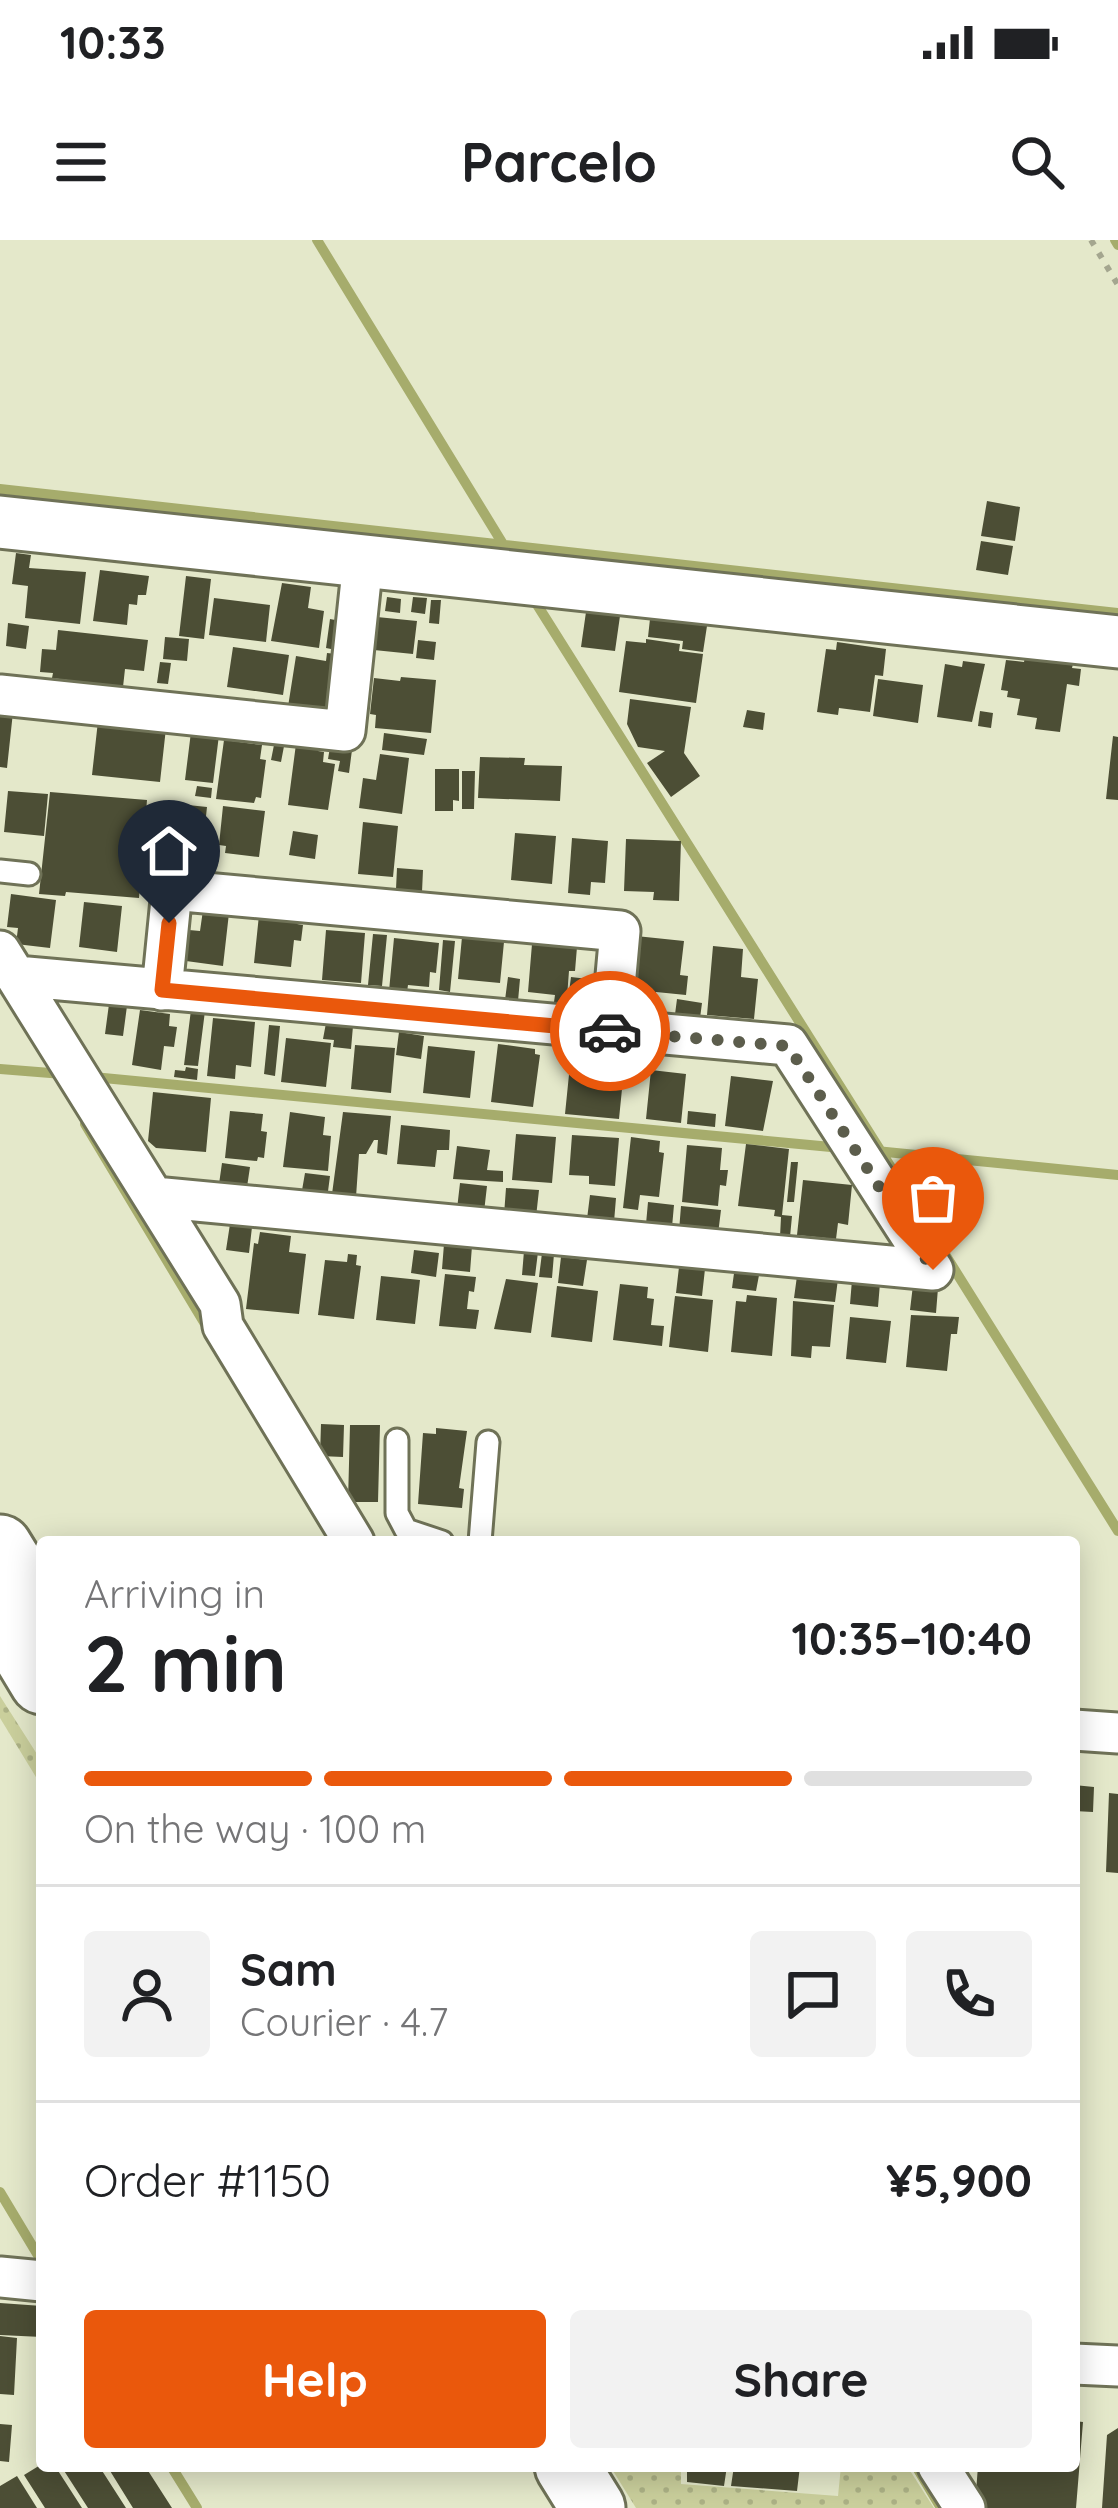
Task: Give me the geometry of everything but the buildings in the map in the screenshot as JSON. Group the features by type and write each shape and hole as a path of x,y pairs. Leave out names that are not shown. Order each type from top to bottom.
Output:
{"main road":[{"path":"0,1547 24,1639"},
{"path":"528,2472 550,2508"},
{"path":"571,2472 593,2508"}],"street":[{"path":"0,522 1118,642"},
{"path":"0,695 345,731 363,561"},
{"path":"162,990 172,890 620,931 610,1031"},
{"path":"8,963 162,990 788,1046 933,1270 154,1197"},
{"path":"8,963 220,1304 223,1326 350,1536"},
{"path":"1080,1730 1118,1733"},
{"path":"0,2277 36,2280"},
{"path":"1080,2363 1118,2366"},
{"path":"942,2472 965,2508"}],"lane":[{"path":"0,871 29,874"},
{"path":"397,1440 397,1513 406,1530 424,1536"},
{"path":"480,1536 488,1442"}],"path":[{"path":"1090,240 1118,285"}],"green space":[{"path":"0,1696 36,1753 36,1777 0,1718"},
{"path":"614,2472 681,2472 681,2484 838,2496 840,2472 911,2472 934,2508 636,2508"}],"waterway":[{"path":"317,240 506,549"},
{"path":"1115,240 1118,245"},
{"path":"0,489 1118,613"},
{"path":"536,603 914,1204"},
{"path":"0,1069 63,1074"},
{"path":"93,1077 831,1147"},
{"path":"85,1124 208,1329"},
{"path":"876,1151 1118,1175"},
{"path":"946,1256 1118,1531"},
{"path":"0,2192 36,2252"},
{"path":"175,2472 197,2508"},
{"path":"920,2472 941,2508"}],"way so far":[{"path":"610,1031 788,1046 933,1270"}],"route":[{"path":"169,923 162,990 610,1031"}]}
